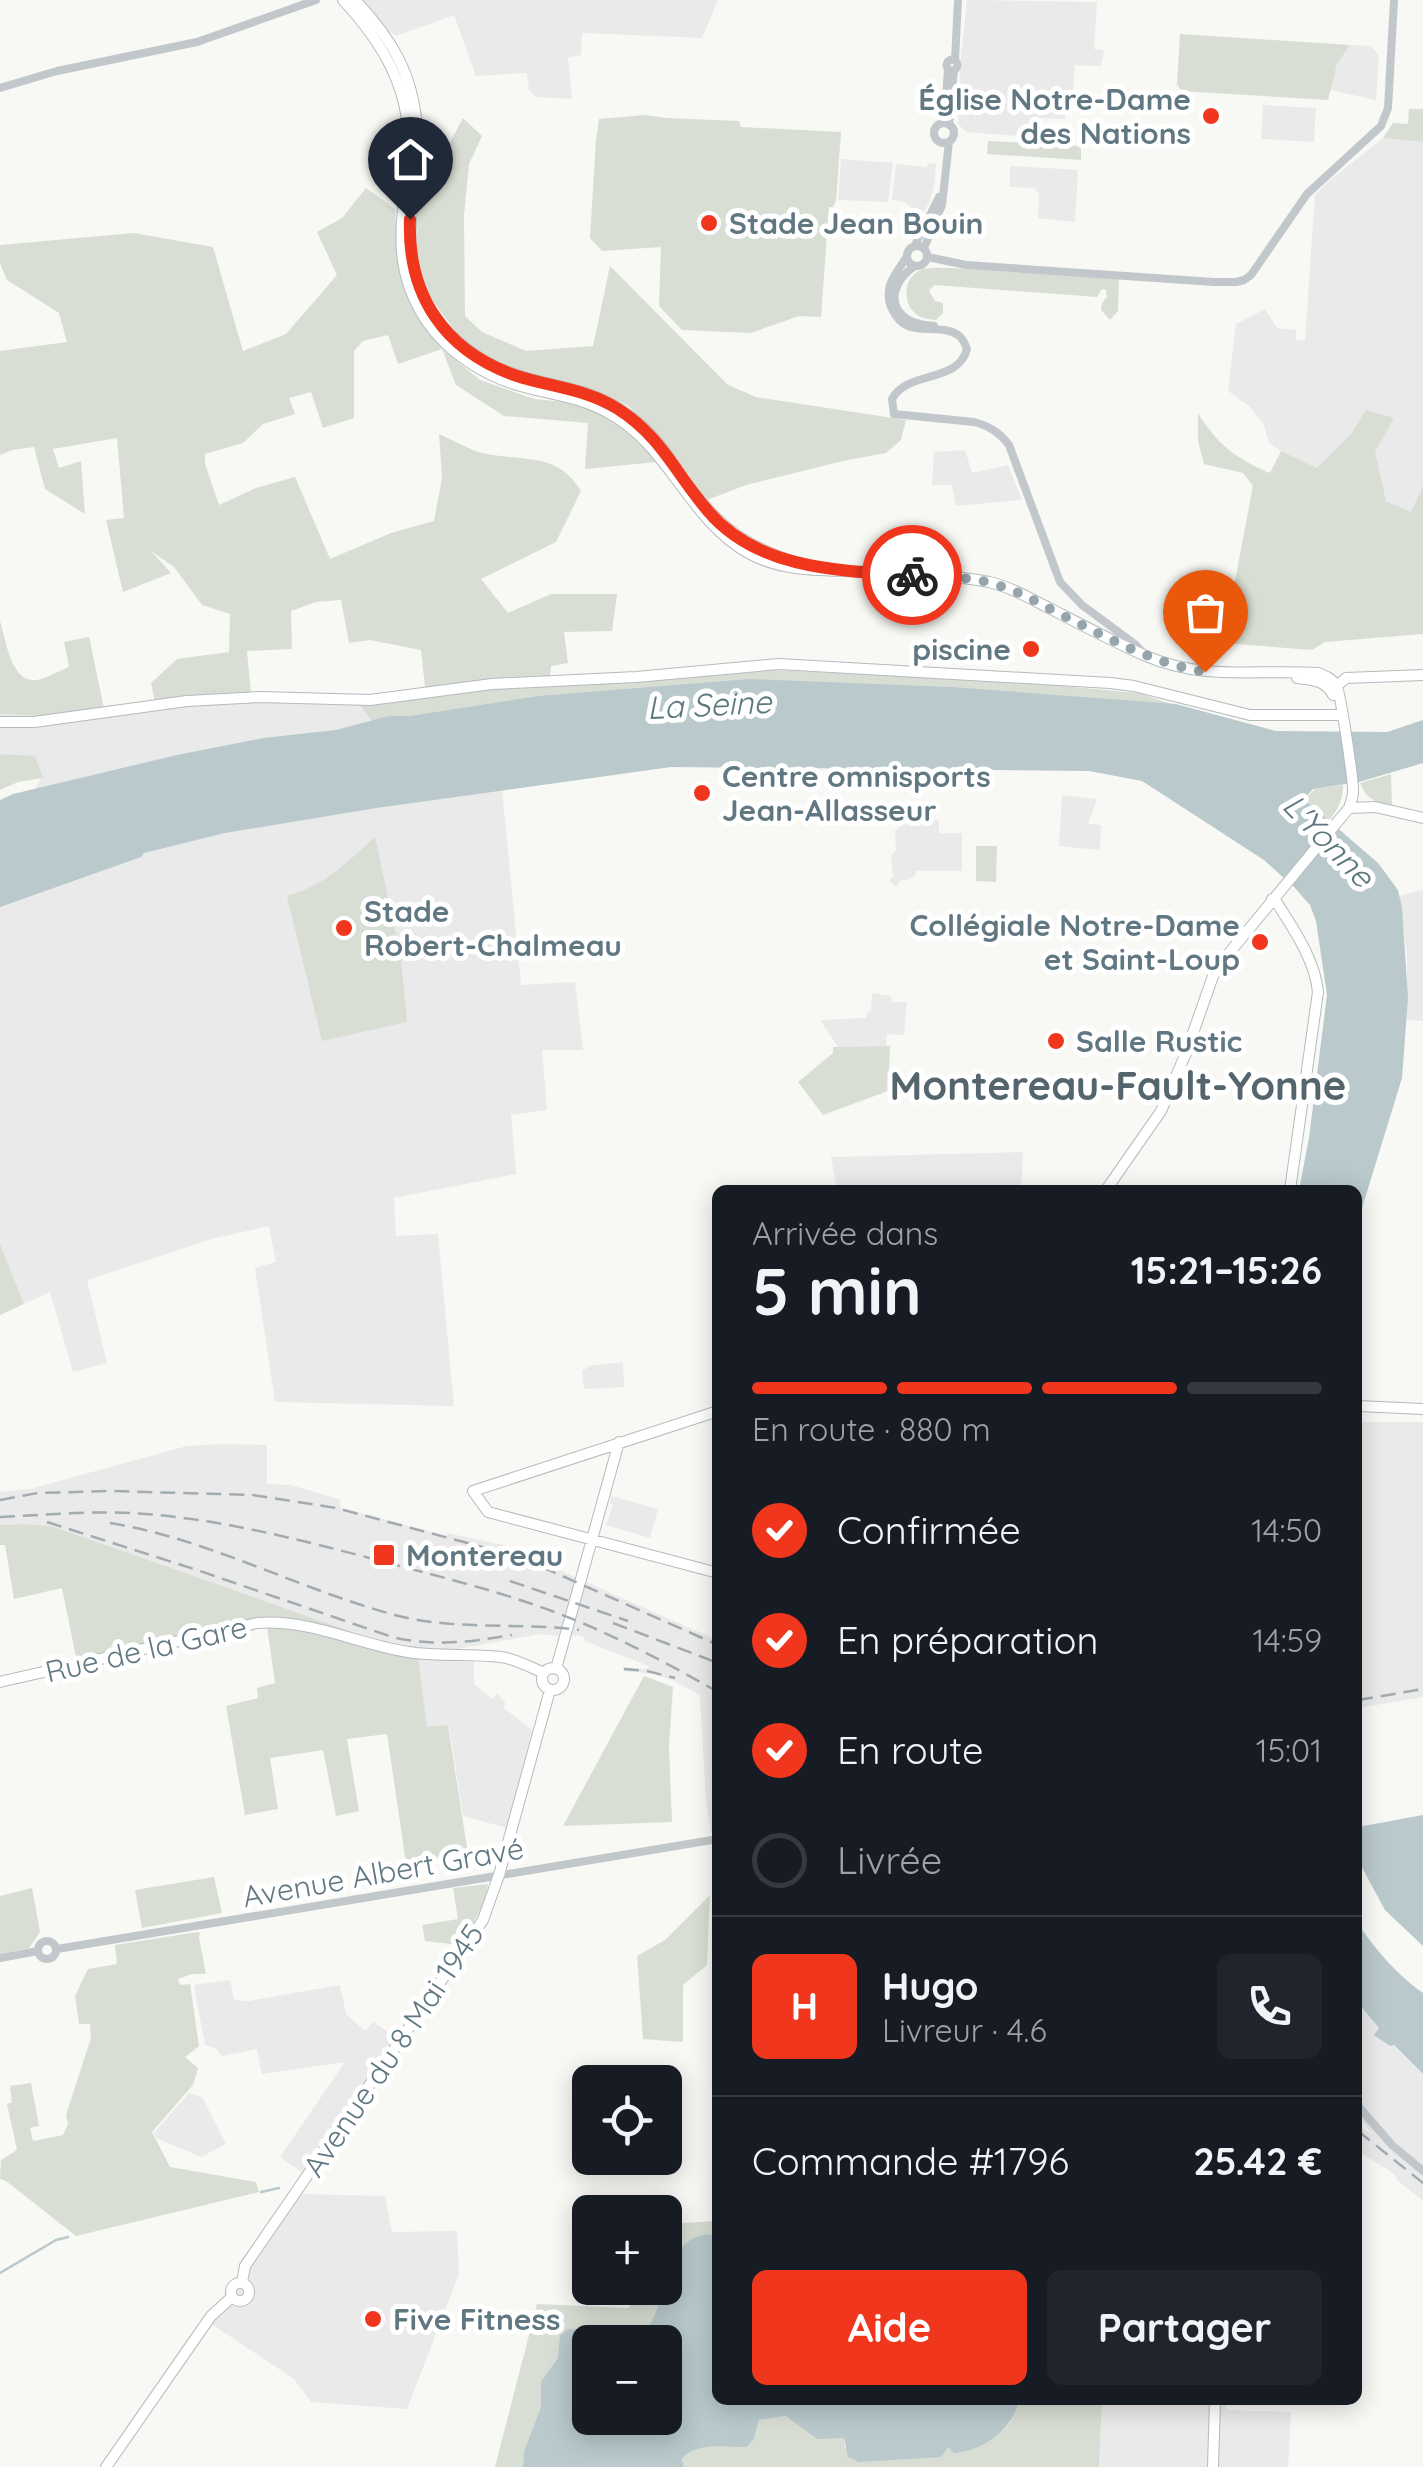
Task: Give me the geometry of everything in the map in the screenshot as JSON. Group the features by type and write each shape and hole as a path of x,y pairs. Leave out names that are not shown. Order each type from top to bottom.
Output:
{"main road":[{"path":"344,0 385,54 405,106 408,132 400,245 404,271 426,320 462,358 522,387 590,403 635,429 660,455 700,513 716,529 744,551 774,564 810,571 991,582 1108,633 1165,663 1205,672 1318,673 1330,679 1342,699 1352,789 1350,808 1272,898 1212,976 1161,1111 1109,1185"},
{"path":"356,0 376,20 396,51 414,103 416,143 409,243 412,267 433,314 468,351 490,364 518,376 594,396 641,424 710,514 732,532 776,556 833,571"},
{"path":"0,722 48,720 187,701 260,697 370,700 492,684 636,678 779,664 1134,686 1270,717 1341,710"},
{"path":"1321,712 1346,678 1423,676"},
{"path":"1352,789 1375,807"},
{"path":"1350,808 1375,807 1423,818"},
{"path":"1272,898 1278,902 1316,977 1318,992 1291,1185"},
{"path":"1260,914 1272,912 1286,918"},
{"path":"1362,1406 1423,1409"},
{"path":"712,1412 474,1491 488,1512 712,1570"},
{"path":"556,1669 619,1442"},
{"name":"Rue de la Gare","path":"0,1682 273,1622 333,1631 372,1645 409,1652 502,1657 544,1674"},
{"path":"556,1669 564,1680 561,1687 550,1690 543,1684 544,1674 556,1669"},
{"name":"Avenue du 8 Mai 1945","path":"106,2467 211,2316 232,2298 232,2286 242,2282 245,2266 483,1920 550,1690"},
{"path":"1213,2467 1216,2405"}],"street":[{"path":"0,88 56,71 196,42 316,0"},
{"path":"894,414 898,395 960,370 971,354 970,343 961,332 915,323 906,318 895,301 896,285 902,274 921,256 938,201 946,142 954,135 947,124 955,0"},
{"path":"894,414 892,399 899,388 957,366 967,349 958,335 913,328 893,311 888,294 890,284 907,256 909,262 921,256 966,265 1218,282 1244,280 1251,275 1307,194 1382,126 1388,108 1394,0"},
{"path":"946,142 937,140 934,134 938,125 947,124"},
{"path":"894,414 974,422 1003,437 1060,582 1103,620 1108,633"},
{"name":"Avenue Albert Gravé","path":"0,1958 38,1951 41,1943 47,1941 57,1949 712,1839"},
{"path":"1362,2111 1382,2135 1423,2171"}],"shaded area":[{"path":"363,0 718,0 702,38 582,33 581,55 568,58 572,99 536,97 529,90 527,73 476,76 454,15 396,36"},
{"path":"967,0 1097,2 1094,49 1104,50 1101,66 1075,65 1072,104 1066,104 1065,119 1034,118 1031,137 966,132 958,124"},
{"path":"1180,34 1350,45 1337,64 1328,100 1181,91 1177,84"},
{"path":"1350,45 1370,46 1379,55 1376,100 1330,90 1337,64"},
{"path":"1263,105 1316,108 1314,142 1261,139"},
{"path":"1409,109 1423,109 1423,142 1383,138 1393,123 1408,124"},
{"name":"Stade Jean Bouin","path":"645,115 739,121 741,127 841,132 836,201 829,207 821,317 799,316 751,333 682,330 659,306 661,247 602,251 590,238 599,119"},
{"path":"463,118 482,136 469,164 464,216 465,316 482,332 526,351 593,346 610,266 728,385 756,397 906,420 901,440 886,453 746,485 707,500 630,407 523,373 466,346 428,294 416,266 423,153 448,146"},
{"path":"1383,138 1423,142 1423,518 1281,451 1269,443 1264,425 1249,406 1228,391 1236,324 1265,309 1277,328 1296,330 1296,340 1305,340 1315,195"},
{"path":"988,141 1081,146 1081,160 987,154"},
{"path":"841,159 893,163 888,202 838,200"},
{"path":"896,164 926,167 936,164 934,186 923,212 892,200"},
{"path":"1010,166 1078,170 1075,222 1038,218 1037,191 1010,187"},
{"path":"366,188 395,209 404,282 422,324 442,349 398,364 388,335 363,341 354,351 354,418 323,428 311,392 289,398 295,414 263,424 243,443 205,454 219,505 256,488 295,477 330,559 391,533 434,521 442,478 439,434 482,453 550,464 561,469 581,491 556,542 481,579 508,613 551,594 617,594 612,631 564,632 568,663 551,666 550,676 750,669 865,674 1139,693 1174,705 373,723 354,697 425,687 421,650 370,640 349,643 341,600 316,602 291,611 292,649 247,651 251,695 155,702 151,683 177,659 229,652 230,614 202,605 174,567 151,551 171,573 123,592 106,520 124,518 117,438 53,449 59,468 81,461 85,514 45,489 34,447 0,455 0,351 67,342 59,313 7,280 0,264 0,245 134,233 213,247 243,351 286,334 337,275 317,232 342,218"},
{"path":"925,269 1119,279 1118,311 1110,320 1101,310 1107,297 1102,289 1097,297 934,285 929,291 935,301 943,303 943,313 936,320 919,316 907,301 912,276"},
{"path":"442,349 480,380 534,399 576,403 617,422 651,448 657,462 585,469 588,423 504,416 456,385"},
{"path":"1366,410 1394,418 1375,452 1386,501 1411,512 1423,486 1423,634 1325,642 1312,650 1197,641 1190,626 1229,612 1253,486 1243,473 1204,464 1198,441 1198,413 1228,449 1270,473 1281,451 1317,468 1351,434"},
{"path":"965,450 972,473 1008,465 1022,500 956,506 952,485 932,485 934,452"},
{"path":"0,621 15,668 28,679 41,679 69,667 64,642 89,637 104,708 38,716 0,714"},
{"path":"354,697 373,723 31,796 42,777 34,757 0,754 0,714 38,716 183,698"},
{"path":"0,754 35,756 43,778 0,790"},
{"path":"1391,774 1392,806 1372,799 1360,783"},
{"path":"1343,785 1339,804 1329,821 1305,799 1315,789"},
{"path":"502,789 521,985 575,982 583,1050 542,1050 547,1110 511,1115 516,1174 394,1198 396,1236 438,1234 454,1406 275,1402 255,1268 276,1262 269,1226 215,1238 87,1280 107,1363 73,1372 50,1292 24,1304 0,1244 0,904 145,847 383,797"},
{"path":"1062,795 1097,799 1088,824 1101,825 1100,850 1059,846"},
{"path":"910,818 939,820 939,833 962,833 962,871 916,871 915,876 901,880 896,887 889,880 893,877 895,831"},
{"name":"Stade Robert-Chalmeau","path":"375,837 401,959 407,1022 322,1041 287,896 325,879"},
{"path":"976,846 997,846 996,882 976,881"},
{"path":"1423,890 1423,1021 1407,1020 1407,954 1399,896"},
{"path":"872,993 891,996 892,1002 907,1002 904,1035 887,1034 886,1046 838,1047 820,1020 866,1018 871,1011"},
{"path":"890,1046 888,1091 823,1115 798,1082 833,1053 833,1047"},
{"path":"1023,1152 1021,1185 836,1185 831,1157"},
{"path":"0,1244 24,1304 0,1315"},
{"path":"623,1362 624,1387 584,1389 582,1370 587,1366"},
{"path":"1362,1422 1423,1422 1423,1697 1362,1707"},
{"path":"267,1445 267,1484 291,1485 341,1500 340,1507 446,1536 447,1533 526,1550 526,1555 577,1578 561,1636 540,1634 452,1650 375,1640 54,1528 0,1525 0,1492 30,1489 187,1446"},
{"path":"611,1496 658,1509 650,1538 606,1525 613,1505"},
{"path":"0,1525 54,1527 375,1640 417,1648 427,1727 448,1725 468,1854 406,1863 387,1734 347,1739 359,1811 336,1816 323,1750 270,1758 278,1809 245,1815 226,1706 258,1698 257,1688 275,1683 266,1619 77,1662 62,1588 14,1599 5,1545 0,1545"},
{"path":"586,1582 712,1638 712,1833 706,1801 700,1695 654,1674 623,1671 623,1667 649,1666 585,1641 583,1636 571,1635"},
{"path":"418,1659 474,1662 474,1684 492,1699 497,1693 505,1702 504,1708 532,1730 507,1828 463,1816 449,1725 427,1728"},
{"path":"644,1676 673,1687 669,1746 672,1822 563,1826"},
{"path":"214,1877 222,1913 142,1928 135,1890"},
{"path":"488,1884 481,1908 459,1945 425,1941 422,1925 458,1919 453,1888"},
{"path":"32,1888 40,1932 29,1948 0,1954 0,1896"},
{"path":"710,1895 707,1965 683,1985 683,2042 643,2039 637,1956 665,1940"},
{"path":"198,1932 206,1974 178,1979 180,1985 190,1984 199,2046 185,2057 198,2068 193,2085 152,2132 170,2167 256,2182 259,2192 76,2236 0,2179 1,2160 17,2150 7,2104 12,2102 10,2086 31,2083 39,2126 30,2128 33,2141 63,2135 91,2038 90,2024 79,2024 75,1996 88,1969 117,1964 115,1945"},
{"path":"230,1980 234,2000 249,2001 340,1985 346,2014 365,2031 373,2022 397,2038 304,2174 280,2157 345,2062 262,2074 257,2049 222,2056 205,2045 194,1985"},
{"path":"1362,2008 1379,2028 1375,2034 1393,2045 1423,2074 1423,2201 1390,2171 1362,2154 1362,2128 1372,2134 1362,2120"},
{"path":"189,2093 202,2097 226,2144 201,2157 156,2138 154,2133"},
{"path":"299,2194 385,2196 392,2232 457,2231 459,2274 407,2409 311,2402 294,2379 210,2323"},
{"path":"712,2221 712,2235 705,2234 682,2252 682,2223"},
{"path":"537,2304 629,2308 659,2305 650,2325 572,2325 568,2329 558,2356 541,2381 541,2407 524,2451 523,2467 495,2467"},
{"path":"1018,2405 1102,2405 1099,2467 684,2467 682,2459 703,2448 747,2447 754,2439 759,2420 786,2416 844,2438 845,2448 948,2447 963,2452 1006,2428"},
{"path":"1102,2405 1226,2405 1227,2410 1291,2412 1288,2467 1099,2467"}],"water":[{"path":"749,679 951,687 1176,704 1276,731 1387,732 1423,720 1423,763 1359,782 1313,789 1304,799 1378,863 1398,890 1402,908 1408,998 1402,1078 1362,1208 1362,1185 1300,1185 1327,995 1310,905 1264,860 1142,781 1089,771 671,767 225,833 144,853 0,907 0,800 13,794 264,738 539,696"},
{"path":"1423,1815 1423,1946 1385,1910 1362,1867 1362,1826"},
{"path":"1362,1929 1387,1962 1423,1993 1423,2074 1394,2045 1374,2035 1379,2028 1362,2008"},
{"path":"712,2235 712,2405 1018,2405 1016,2411 996,2437 965,2451 954,2453 948,2447 941,2457 859,2462 848,2457 844,2438 817,2439 786,2416 759,2420 754,2439 747,2447 712,2447 688,2453 682,2459 684,2467 523,2467 524,2451 541,2407 541,2381 558,2357 560,2336 568,2329 572,2329 572,2435 682,2435 682,2325 649,2325 658,2305 682,2305 682,2248 689,2241"}],"waterway":[{"path":"261,2192 279,2188"},
{"path":"0,2273 68,2237"}],"railway":[{"path":"0,1500 38,1493 110,1491 253,1495 336,1508 533,1563 712,1642"},
{"path":"0,1517 97,1512 159,1515 304,1541 538,1606 630,1645 712,1689"},
{"path":"47,1522 392,1637 452,1642 512,1635"},
{"path":"110,1523 183,1540 395,1615 464,1625 579,1630"},
{"path":"510,1581 628,1621"},
{"path":"613,1623 712,1661"},
{"path":"624,1669 675,1678"},
{"path":"1362,1699 1423,1689"},
{"path":"1362,2134 1423,2183"}],"way so far":[{"path":"912,575 996,584 1146,656 1205,672"}],"place":[{"name":"Église Notre-Dame des Nations","path":"1211,116"},
{"name":"Stade Jean Bouin","path":"709,223"},
{"name":"piscine","path":"1031,649"},
{"name":"Centre omnisports Jean-Allasseur","path":"702,793"},
{"name":"Stade Robert-Chalmeau","path":"344,928"},
{"name":"Collégiale Notre-Dame et Saint-Loup","path":"1260,942"},
{"name":"Salle Rustic","path":"1056,1041"},
{"name":"Montereau","path":"384,1555"},
{"name":"Five Fitness","path":"373,2319"}],"district":[{"name":"Montereau-Fault-Yonne","path":"1118,1085"}],"route":[{"path":"410,219 412,267 422,293 433,314 468,351 518,376 594,396 615,406 641,424 661,446 710,514 752,546 804,566 912,575"}],"water label":[{"name":"La Seine","path":"709,704"},
{"name":"L'Yonne","path":"1329,840"}]}
